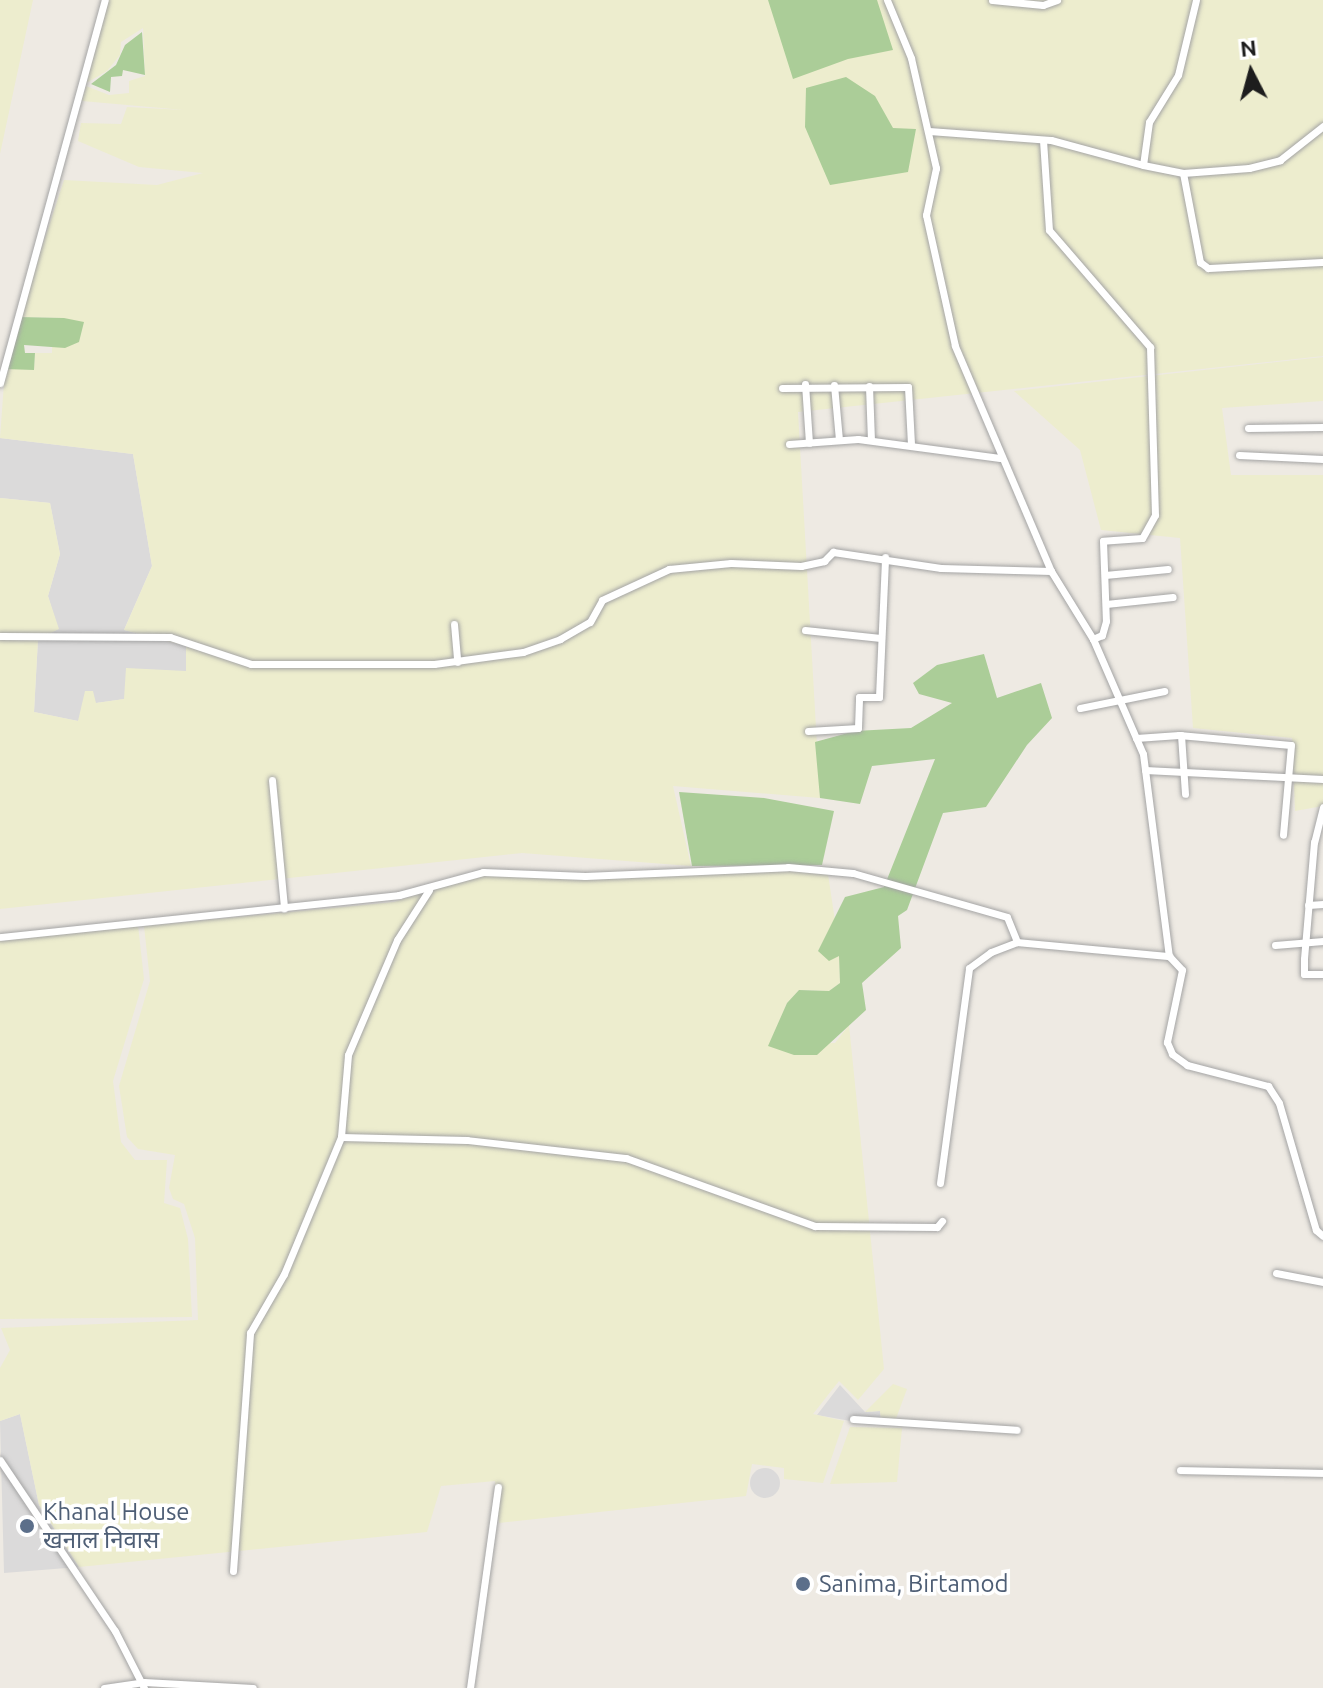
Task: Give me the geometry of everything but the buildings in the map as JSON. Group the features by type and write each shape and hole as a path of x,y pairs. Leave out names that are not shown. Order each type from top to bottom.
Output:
{"street":[{"path":"0,383 105,0"},
{"path":"887,0 911,58 929,131 936,168 926,215 955,346 1000,458 1051,571 1093,639 1136,738 1145,770 1169,956 1182,970 1167,1042 1172,1054 1187,1065 1268,1086 1279,1103 1316,1230 1323,1236"},
{"path":"992,0 1043,5 1057,0"},
{"path":"1143,165 1149,122 1178,75 1194,0"},
{"path":"929,131 1043,140 1183,173 1220,174 1280,160 1323,126"},
{"path":"1043,140 1049,230 1150,347 1155,515 1142,538 1103,541 1106,604 1102,635 1093,639"},
{"path":"1183,173 1200,262 1208,268 1323,262"},
{"path":"782,388 805,384 908,387 911,444"},
{"path":"805,384 809,443"},
{"path":"834,385 839,440"},
{"path":"869,386 871,440"},
{"path":"1248,428 1323,427"},
{"path":"789,444 871,440 1000,458"},
{"path":"1239,455 1323,459"},
{"path":"0,636 170,637 251,664 457,662 523,652 560,639 590,622 602,600 669,569 764,563 801,566 824,561 833,552 885,557 941,568 1051,571"},
{"path":"808,731 858,728 859,697 879,697 885,557"},
{"path":"1105,575 1168,569"},
{"path":"1106,604 1173,597"},
{"path":"454,624 457,662"},
{"path":"805,630 881,638"},
{"path":"1080,708 1164,691"},
{"path":"1136,738 1181,735 1291,745 1283,835"},
{"path":"1181,735 1186,769 1185,794"},
{"path":"1145,770 1186,769 1323,779"},
{"path":"272,780 284,908"},
{"path":"1323,807 1311,872 1304,974 1323,974"},
{"path":"233,1571 250,1333 284,1274 341,1137 352,1044 397,940 437,882 483,872 585,876 819,868 853,873 1007,917 1017,942"},
{"path":"1311,872 1323,871"},
{"path":"0,937 429,890"},
{"path":"1308,905 1323,904"},
{"path":"1275,945 1305,939 1323,941"},
{"path":"940,1183 969,968 1017,942 1169,956"},
{"path":"341,1137 467,1140 626,1158 815,1226 937,1227 942,1221"},
{"path":"1276,1273 1323,1282"},
{"path":"853,1419 1017,1430"},
{"path":"0,1460 57,1540 144,1685"},
{"path":"1180,1470 1323,1473"},
{"path":"470,1688 498,1487"},
{"path":"104,1688 144,1685 253,1688"}],"shaded area":[{"path":"0,438 133,454 152,566 124,630 186,646 186,671 125,699 96,703 78,721 34,712 38,639 58,629 48,596 60,554 50,503 0,498"},
{"path":"840,1385 865,1412 880,1411 881,1422 873,1425 817,1415"},
{"path":"20,1414 39,1505 79,1567 4,1573 0,1421"},
{"path":"765,1468 776,1472 780,1483 776,1494 765,1498 754,1494 750,1483 754,1472"}],"green space":[{"path":"0,0 33,0 0,154"},
{"path":"105,0 1323,0 1323,356 798,412 820,798 673,786 691,866 522,853 0,909 0,498 50,503 60,554 48,596 59,629 38,639 34,712 78,721 85,691 93,691 96,703 124,699 126,668 186,671 186,646 124,630 152,566 133,454 0,438 5,369 34,369 35,353 52,353 52,345 65,348 64,318 19,317 64,180 157,185 203,173 139,167 78,141 81,123 121,124 127,107 184,110 82,101 86,86 109,95 129,93 129,81 145,76 143,28 121,42 120,55 107,71 83,85"},
{"path":"768,0 877,0 893,50 848,59 793,79"},
{"path":"142,32 145,75 123,70 122,76 111,77 110,92 91,84 116,65 125,45"},
{"path":"846,77 875,96 893,128 916,129 908,172 830,185 805,127 806,88"},
{"path":"19,317 64,318 84,322 79,342 65,348 24,345 25,353 35,353 34,370 5,369"},
{"path":"1323,357 1323,401 1222,408 1231,475 1323,475 1323,806 1295,811 1292,738 1193,728 1180,538 1101,530 1080,450 1014,391"},
{"path":"984,654 997,698 1041,683 1052,718 1027,745 986,807 943,813 907,910 898,916 901,948 862,983 866,1010 817,1055 794,1055 768,1046 787,1003 799,990 829,991 840,983 839,956 829,961 818,951 845,897 884,887 935,759 872,766 860,804 820,798 815,742 855,731 911,728 952,703 919,694 913,683 937,665"},
{"path":"679,792 764,798 834,811 822,865 692,866"},
{"path":"789,869 828,874 835,921 818,951 839,955 840,983 829,991 799,990 787,1003 769,1045 835,1043 849,1025 884,1369 858,1400 839,1381 813,1414 844,1421 823,1483 784,1479 784,1468 752,1464 746,1496 499,1523 495,1481 441,1486 427,1532 79,1567 39,1505 20,1414 0,1421 0,1368 10,1350 1,1328 198,1320 195,1238 184,1204 173,1199 169,1188 175,1155 138,1149 127,1137 119,1086 150,981 144,926 394,902 483,874 588,878"},
{"path":"138,925 144,979 113,1081 121,1142 135,1160 167,1160 164,1203 180,1208 188,1239 192,1317 0,1319 0,941"},
{"path":"893,1384 907,1389 894,1424 881,1422 880,1411 865,1412"},
{"path":"850,1427 902,1428 897,1482 830,1484"}],"place":[{"name":"Khanal House खनाल निवास","path":"27,1526"},
{"name":"Sanima, Birtamod","path":"803,1584"}]}
